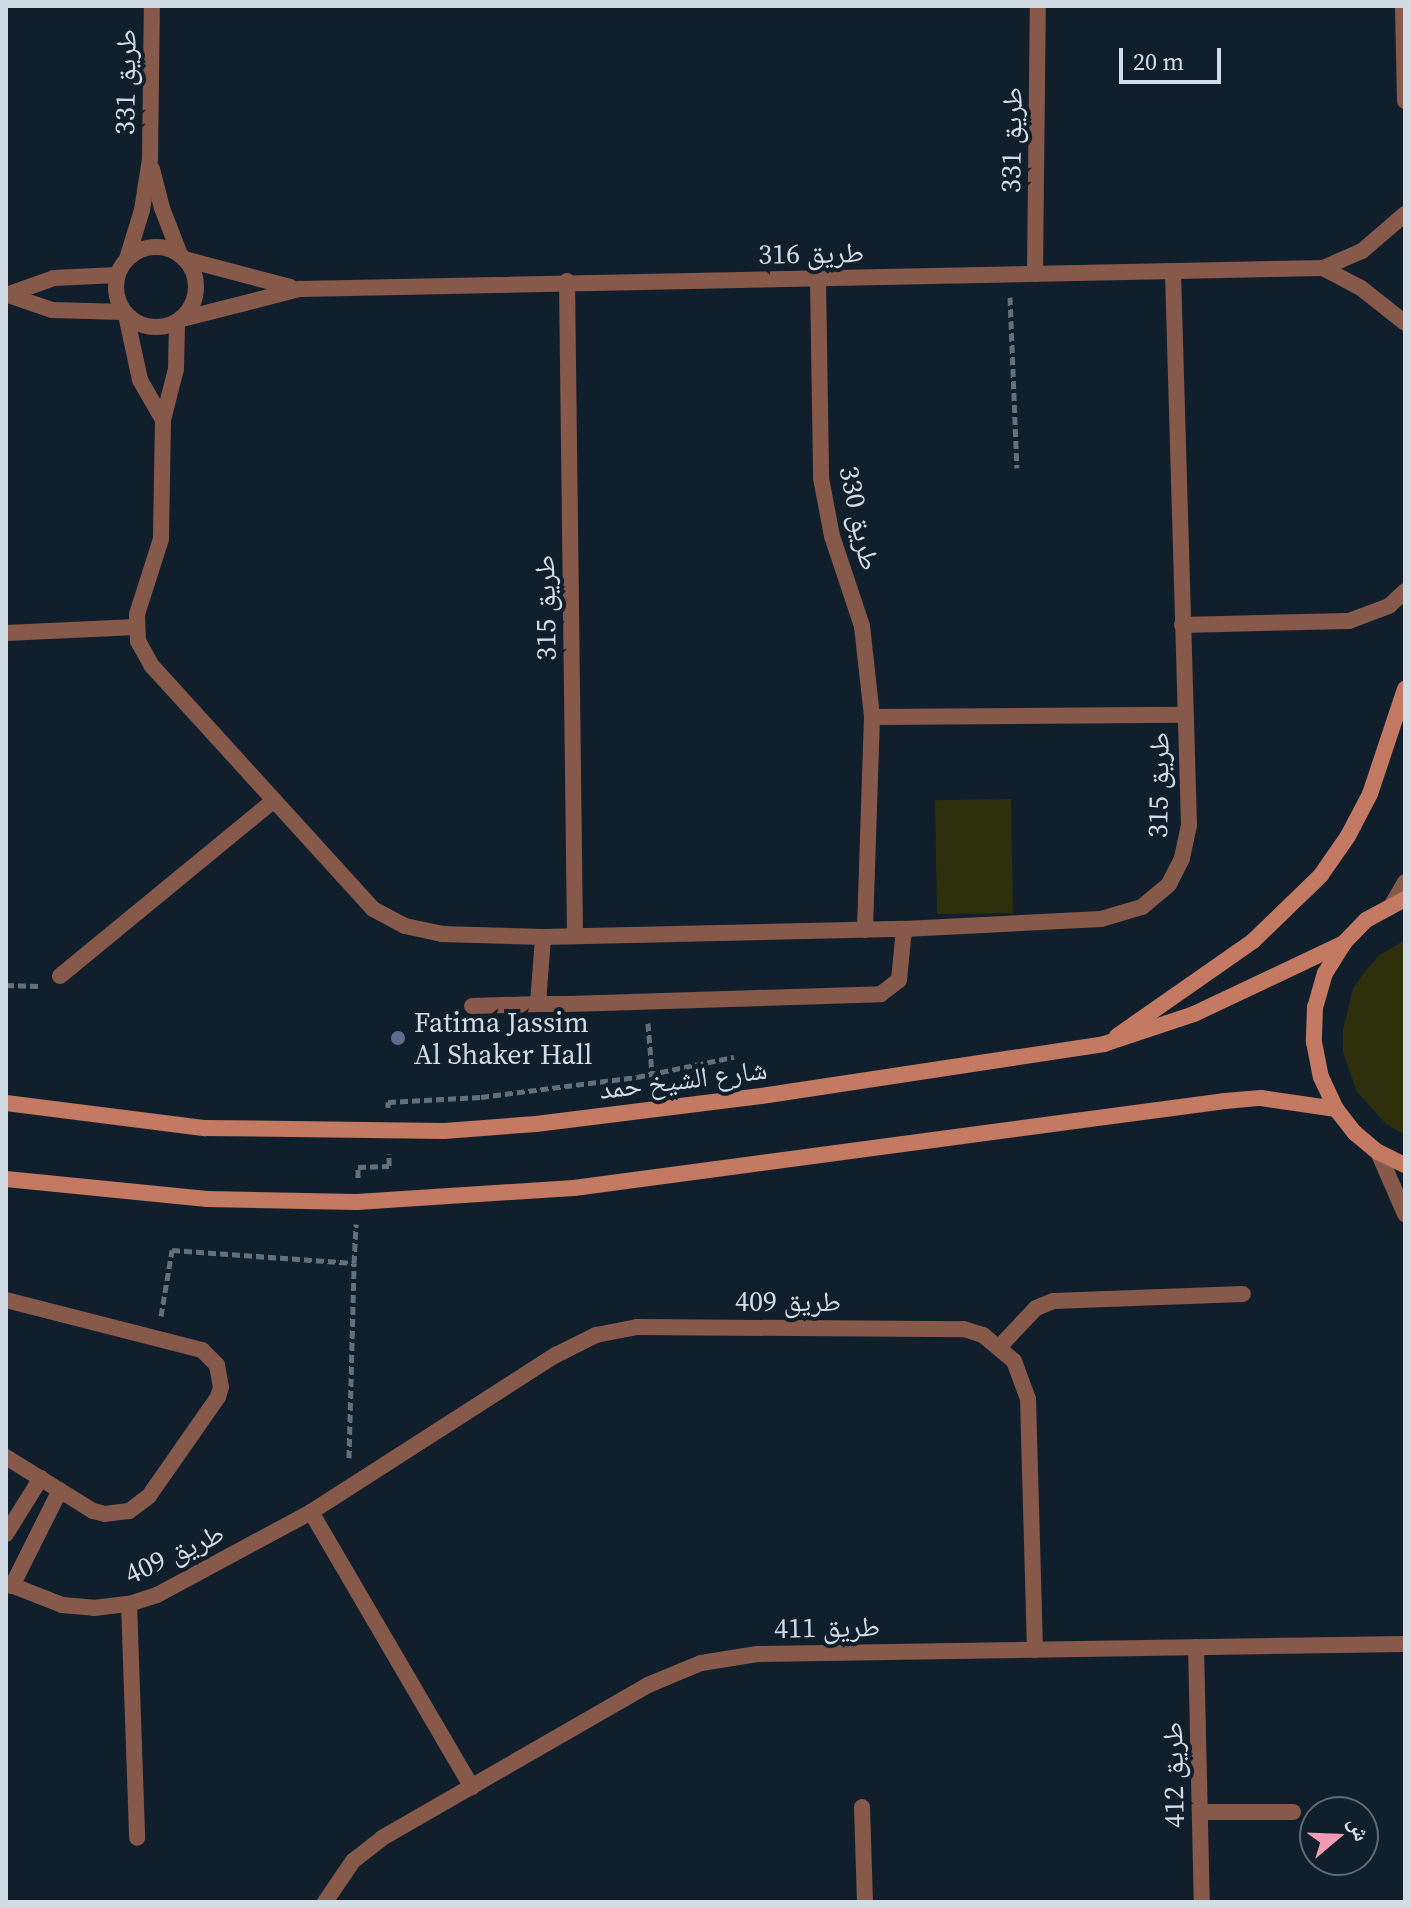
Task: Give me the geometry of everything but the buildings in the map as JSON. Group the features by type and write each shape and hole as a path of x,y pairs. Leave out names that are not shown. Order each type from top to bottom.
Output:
{"main road":[{"path":"1104,1044 1253,941 1321,875 1348,836 1370,794 1405,689"},
{"path":"1399,901 1366,920 1344,943 1325,973 1315,1019 1314,1042 1321,1077 1336,1109 1355,1133 1378,1152 1405,1165"},
{"name":"شارع الشيخ حمد","path":"6,1103 205,1128 444,1131 536,1124 768,1095 1104,1044 1194,1014 1344,943"},
{"path":"6,1179 207,1199 372,1201 574,1188 1225,1101 1261,1098 1336,1109"}],"street":[{"name":"طريق 331","path":"127,259 142,210 150,159 152,6"},
{"name":"طريق 331","path":"1035,274 1038,6"},
{"path":"1403,6 1405,101"},
{"name":"طريق 331","path":"150,159 162,208 182,257"},
{"name":"طريق 316","path":"179,320 300,289 567,281 1323,268 1362,251 1405,214"},
{"path":"6,633 136,627 137,614 161,539 163,420 176,369 179,320 195,296 192,270 182,257 159,247 147,248 127,259 117,275 118,301 125,314 140,380 163,420"},
{"name":"طريق 316","path":"182,257 300,289"},
{"name":"طريق 316","path":"1323,268 1361,288 1405,323"},
{"name":"طريق 315","path":"136,627 138,641 152,666 358,896 388,919 442,934 543,937 904,929 1101,919 1142,907 1169,884 1182,858 1189,825 1173,272"},
{"path":"7,295 54,278 117,275"},
{"name":"طريق 330","path":"818,279 821,478 832,536 862,626 872,717 865,930"},
{"name":"طريق 315","path":"567,281 575,935"},
{"path":"7,295 52,310 125,314 156,328 179,320"},
{"path":"1182,625 1349,621 1389,606 1405,591"},
{"path":"872,717 1185,715"},
{"path":"60,976 273,801"},
{"path":"1399,901 1405,882"},
{"path":"472,1006 881,994 899,980 904,929"},
{"path":"538,1004 543,937"},
{"path":"1378,1152 1405,1214"},
{"path":"1035,1650 1028,1399 1019,1370 1000,1346 1036,1308 1053,1301 1243,1294"},
{"path":"6,1300 202,1350 217,1365 221,1375 218,1397 141,1505 117,1514 105,1514 6,1457"},
{"name":"طريق 409","path":"9,1584 62,1605 94,1608 129,1604 157,1595 311,1512 556,1355 596,1335 637,1327 944,1328 964,1329 1000,1346"},
{"path":"6,1534 41,1478"},
{"path":"9,1584 60,1490"},
{"path":"311,1512 472,1787"},
{"path":"129,1604 137,1838"},
{"name":"طريق 411","path":"325,1902 353,1861 382,1838 648,1685 701,1663 757,1654 1405,1644"},
{"name":"طريق 412","path":"1196,1647 1202,1902"},
{"path":"862,1807 865,1902"},
{"path":"1200,1812 1293,1812"}],"path":[{"path":"1009,275 1017,468"},
{"path":"647,1002 652,1074"},
{"path":"348,1488 354,1263"},
{"path":"163,1302 168,1273"}],"shaded area":[{"path":"1011,799 1013,913 937,914 935,800"},
{"path":"1405,940 1405,1135 1386,1124 1357,1092 1343,1052 1343,1030 1353,989 1365,971 1380,955"}],"place":[{"name":"Fatima Jassim Al Shaker Hall","path":"398,1038"}]}
